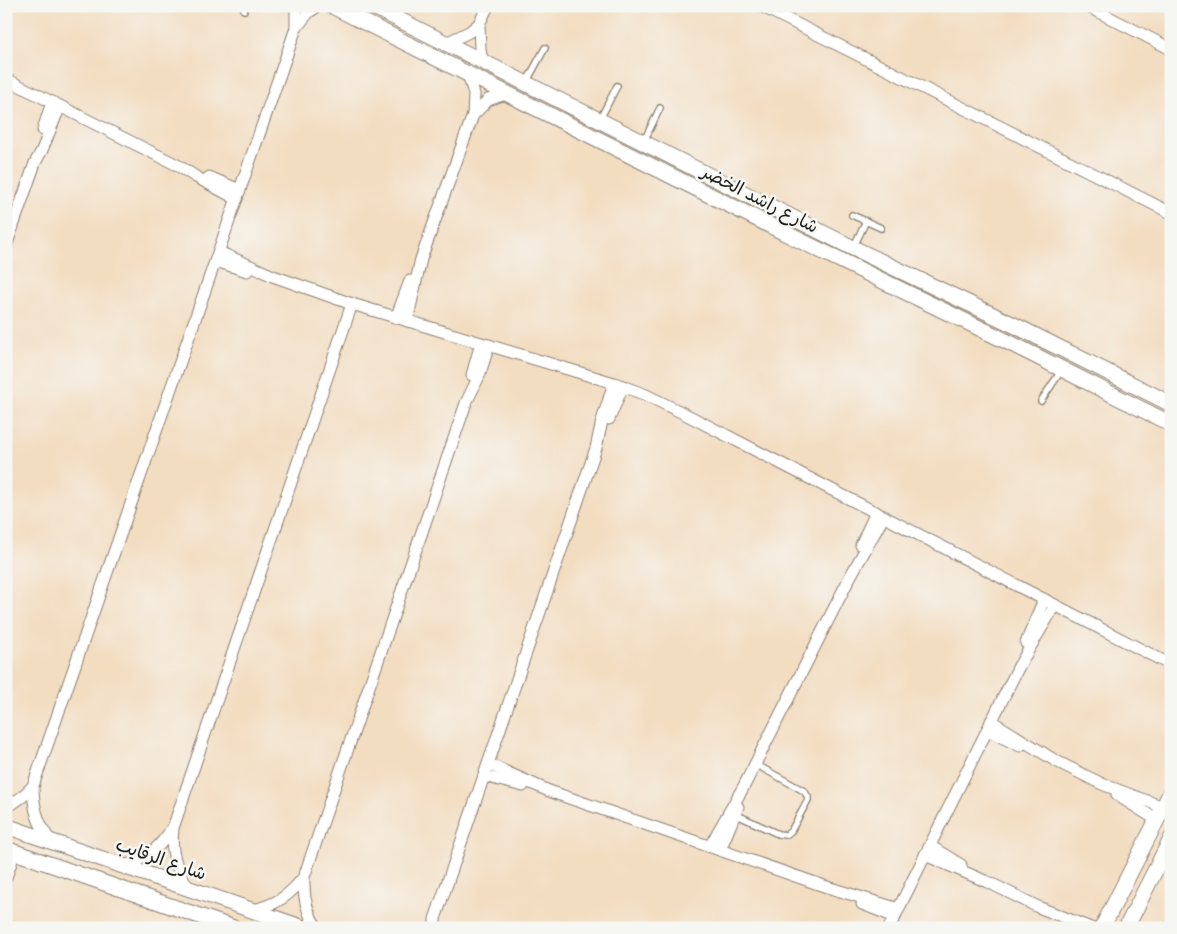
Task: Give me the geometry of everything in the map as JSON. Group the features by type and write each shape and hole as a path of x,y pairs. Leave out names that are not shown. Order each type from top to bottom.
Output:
{"street":[{"path":"50,841 36,815 33,801 33,786 296,28 296,6"},
{"path":"296,28 309,12 318,6"},
{"name":"شارع راشد الخضر","path":"332,6 1171,424"},
{"path":"482,61 479,43 479,24 488,6"},
{"path":"760,6 1171,213"},
{"path":"1087,6 1171,49"},
{"name":"شارع راشد الخضر","path":"377,7 643,143 1171,404"},
{"path":"446,43 479,24"},
{"path":"401,320 411,279 421,259 473,114 474,94 468,74"},
{"path":"6,79 177,165 198,172 238,195"},
{"path":"473,114 488,100 508,93"},
{"path":"6,246 56,104"},
{"path":"217,256 401,320 619,384 689,416 1171,665"},
{"path":"189,888 179,874 173,858 171,841 174,825 352,304"},
{"path":"253,910 268,907 282,900 304,876 466,403 470,382 485,344"},
{"path":"433,925 596,448 602,421 619,384"},
{"path":"715,848 744,786 850,577 859,551 880,514"},
{"path":"488,764 549,791 827,887 894,918 1018,666 1044,599"},
{"path":"1018,666 1055,605"},
{"path":"989,726 1160,814"},
{"path":"484,776 549,791"},
{"path":"6,808 22,797 33,786"},
{"path":"715,848 735,814 744,786"},
{"path":"1102,928 1171,792"},
{"path":"125,866 140,860 154,851 174,825"},
{"name":"شارع الرقايب","path":"6,826 304,928"},
{"path":"1126,928 1171,839"},
{"path":"6,877 11,850 234,928"},
{"path":"928,850 1038,907 1092,928"},
{"path":"304,876 306,907 317,928"},
{"path":"1038,907 1069,928"}],"lane":[{"path":"526,83 545,48"},
{"path":"600,121 617,86"},
{"path":"643,143 660,108"},
{"path":"852,215 881,228"},
{"path":"853,248 866,221"},
{"path":"1041,401 1062,369"},
{"path":"735,814 786,836 791,831 808,800 804,791 755,764"}]}
